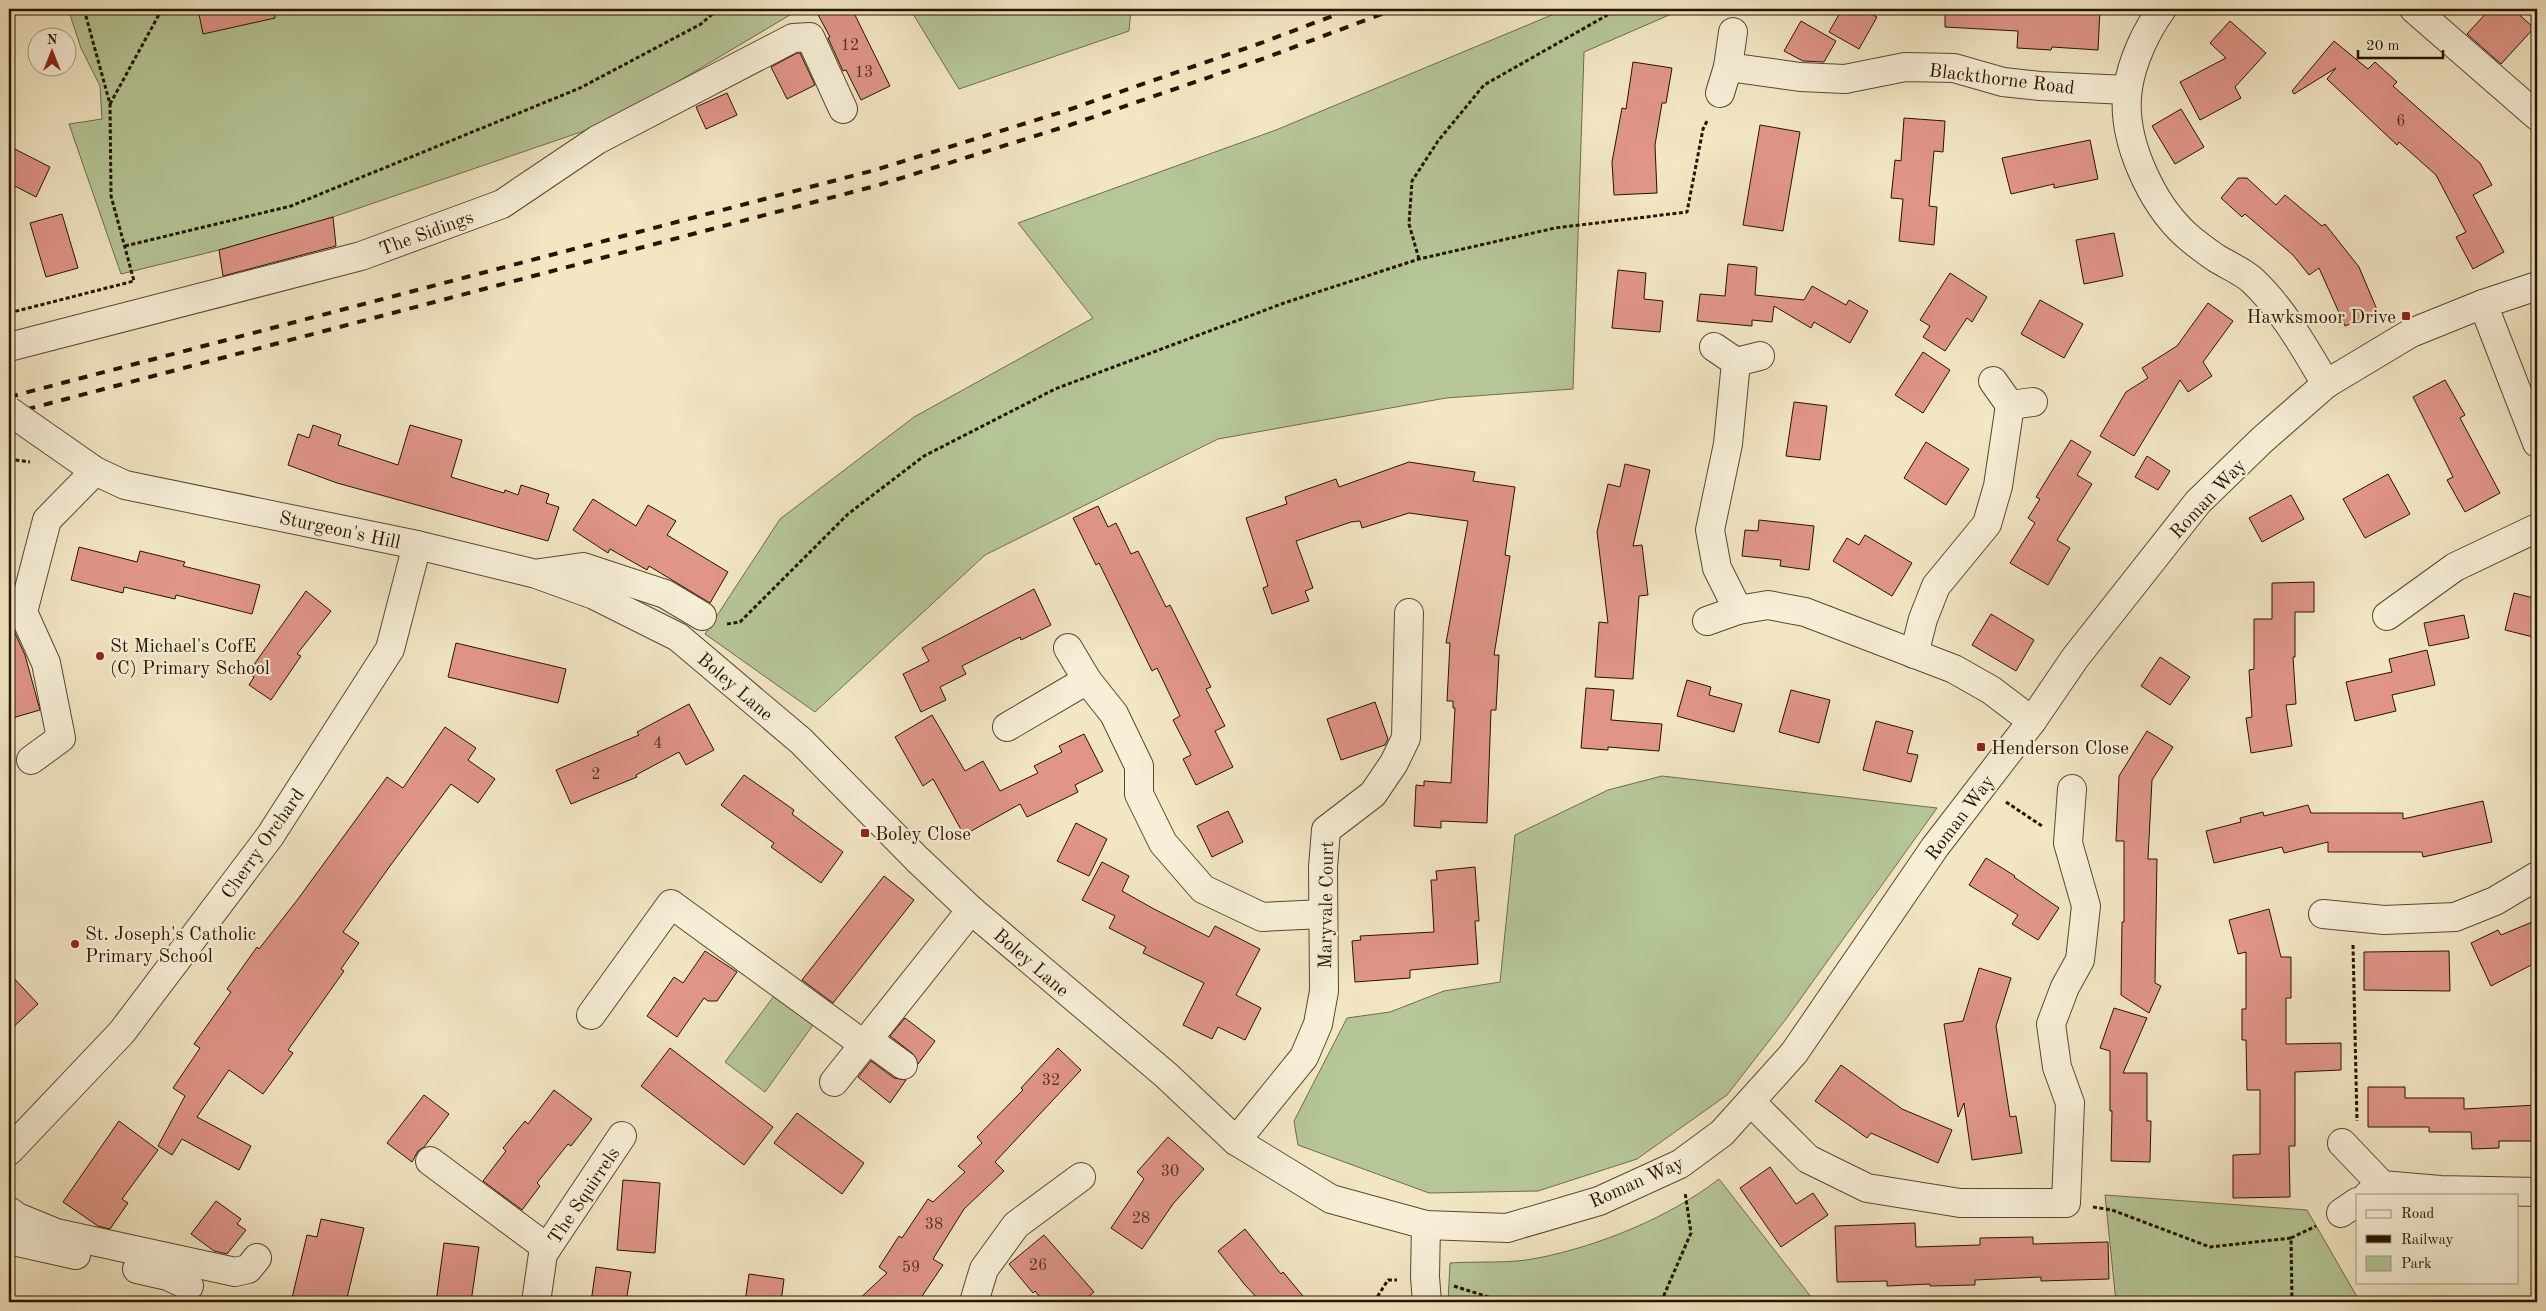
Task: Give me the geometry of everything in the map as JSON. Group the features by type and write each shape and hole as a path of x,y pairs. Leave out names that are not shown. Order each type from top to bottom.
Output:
{"street":[{"path":"2162,9 2151,24 2127,90 2129,130 2141,172 2162,207 2185,234 2215,257 2250,278 2276,305 2326,384"},
{"path":"2414,9 2537,116"},
{"name":"The Sidings","path":"9,347 361,256 502,204 597,140 806,29 843,109"},
{"path":"1720,93 1728,67 1733,32"},
{"name":"Blackthorne Road","path":"1728,67 1800,77 1845,79 1905,67 1954,68 2003,82 2040,86 2127,90"},
{"name":"Roman Way","path":"1426,1225 1507,1228 1599,1201 1680,1164 1722,1133 1794,1053 1935,847 2032,722 2075,658 2198,502 2262,440 2326,384 2411,333 2483,304 2537,286"},
{"path":"2483,304 2537,443"},
{"path":"1714,346 1748,359 1710,530 1718,568 1738,610"},
{"path":"1914,654 1923,619 1936,586 1987,524 1998,486 2021,403 1993,381"},
{"name":"Sturgeon's Hill","path":"9,411 96,471 125,485 417,545 536,574 594,595 678,637"},
{"path":"31,760 60,738 46,662 23,612 47,520 96,471"},
{"path":"2387,616 2455,567 2537,528"},
{"name":"Cherry Orchard","path":"9,1151 122,1032 270,836 390,649 417,545"},
{"path":"536,574 583,567 665,594 702,616"},
{"path":"1707,621 1738,610 1768,605 1805,612 1954,669 1991,690 2032,722"},
{"name":"Maryvale Court","path":"1236,1141 1304,1057 1318,1024 1324,991 1323,914 1326,830 1373,794 1394,763 1406,738 1409,614"},
{"name":"Boley Lane","path":"678,637 800,741 917,859 971,910 1166,1075 1236,1141 1330,1199 1426,1225"},
{"path":"1068,648 1088,680 1114,714 1139,766 1139,794 1163,843 1203,889 1262,917 1323,914"},
{"path":"1008,727 1088,680"},
{"path":"1751,1102 1808,1159 1867,1188 1960,1204 2066,1203 2070,1103 2056,1067 2051,1024 2065,986 2080,960 2086,906 2068,843 2072,789"},
{"path":"2323,914 2384,920 2455,917 2495,901 2537,876"},
{"path":"591,1015 671,904 865,1041 903,1065"},
{"path":"834,1082 971,910"},
{"path":"2350,1134 2375,1190 2537,1192"},
{"name":"The Squirrels","path":"545,1251 622,1136"},
{"path":"430,1160 545,1251 536,1302"},
{"path":"974,1302 984,1268 1016,1225 1082,1177"},
{"path":"9,1211 17,1217 56,1233 235,1272 248,1269 257,1258"},
{"path":"1426,1225 1426,1290"},
{"path":"9,1240 168,1276 190,1286"}],"path":[{"path":"9,313 134,282 111,196 110,104 84,9"},
{"path":"110,104 162,9"},
{"path":"125,246 291,206 580,88 701,24 718,9"},
{"path":"1419,259 1409,224 1412,182 1438,141 1484,85 1618,9"},
{"path":"702,616 731,624 740,622 848,514 924,456 1055,388 1284,303 1419,259 1555,228 1687,212 1703,129 1720,93"},
{"path":"1982,786 2068,843"},
{"path":"2350,1134 2353,917"},
{"path":"1661,1302 1690,1233 1680,1164"},
{"path":"2112,1210 2210,1247 2291,1238 2292,1302"},
{"path":"1426,1290 1504,1302"}],"green space":[{"path":"68,9 800,9 610,122 333,217 219,250 121,274 69,124 102,119 100,86 81,48 78,39 78,28 74,28"},
{"path":"910,9 1131,9 1129,31 959,89"},
{"path":"1566,9 1683,9 1584,52 1573,389 1446,398 1218,439 985,555 815,712 705,634 780,519 914,417 1093,318 1018,223 1276,130"},
{"path":"1662,776 1937,808 1786,1019 1727,1095 1637,1159 1538,1191 1429,1193 1298,1145 1294,1121 1347,1018 1390,1012 1444,991 1500,982 1515,835 1608,790"},
{"path":"774,996 813,1025 765,1092 725,1062"},
{"path":"1719,1179 1815,1302 1448,1302 1450,1263 1527,1260 1585,1246 1656,1218 1700,1193"},
{"path":"2105,1195 2307,1210 2360,1302 2116,1302"}],"building":[{"path":"198,9 274,9 275,18 203,34"},
{"path":"815,9 852,9 890,86 861,100 846,70 843,71 828,38 830,37"},
{"path":"1842,9 1861,9 1877,17 1859,49 1829,32"},
{"path":"1945,9 2100,9 2098,50 2052,47 2051,50 2017,48 2018,31 1945,27"},
{"path":"2490,9 2513,9 2534,28 2501,64 2467,34"},
{"path":"1801,21 1836,41 1824,62 1803,61 1784,51"},
{"path":"2230,21 2266,53 2235,87 2241,98 2200,120 2180,82 2226,58 2210,43"},
{"path":"2334,41 2368,69 2375,62 2397,82 2393,86 2480,163 2492,185 2473,195 2504,252 2473,269 2456,237 2466,232 2436,175 2399,142 2397,145 2327,79 2336,68 2294,94 2292,91"},
{"path":"800,53 815,85 787,99 771,67"},
{"path":"1633,62 1672,68 1666,103 1662,103 1655,145 1657,193 1614,195 1612,162 1622,108 1626,109"},
{"path":"727,93 737,115 706,129 696,107"},
{"path":"2181,109 2204,147 2175,164 2152,126"},
{"path":"1904,118 1945,121 1943,152 1934,151 1929,206 1937,207 1934,245 1899,241 1903,199 1891,198 1895,160 1901,161"},
{"path":"1760,125 1800,132 1783,231 1743,225"},
{"path":"2090,140 2098,179 2054,188 2054,184 2011,194 2002,158"},
{"path":"9,146 50,167 36,197 9,183"},
{"path":"2238,178 2247,178 2276,205 2285,195 2322,226 2325,224 2359,267 2378,312 2345,326 2319,268 2309,275 2293,255 2245,214 2242,217 2221,198"},
{"path":"62,214 78,268 46,277 30,223"},
{"path":"333,217 336,246 223,276 219,250"},
{"path":"2114,233 2123,276 2084,284 2076,240"},
{"path":"1728,264 1757,267 1755,295 1804,300 1812,286 1846,305 1849,300 1868,311 1850,343 1814,322 1811,328 1774,306 1772,322 1752,320 1752,326 1697,321 1700,294 1725,296"},
{"path":"1618,270 1646,273 1644,299 1663,301 1660,332 1612,328"},
{"path":"1950,273 1987,297 1972,322 1967,318 1945,351 1923,337 1930,326 1920,320"},
{"path":"2040,300 2083,324 2064,358 2021,334"},
{"path":"2208,303 2233,321 2203,362 2212,376 2188,392 2180,380 2134,456 2100,436 2126,392 2148,378 2142,368 2177,346"},
{"path":"1923,352 1950,370 1923,413 1895,395"},
{"path":"2445,380 2465,415 2460,418 2500,493 2465,512 2447,480 2453,477 2413,397"},
{"path":"1794,402 1827,406 1820,460 1786,456"},
{"path":"313,425 341,435 338,445 398,465 410,425 462,440 451,477 504,493 505,490 518,495 521,485 549,494 546,503 559,507 548,541 337,483 288,465 298,434 309,438"},
{"path":"2071,440 2091,452 2077,475 2092,484 2057,540 2070,548 2048,585 2010,563 2035,523 2028,518 2040,499 2036,497"},
{"path":"1926,442 1969,469 1946,505 1904,478"},
{"path":"2147,456 2170,471 2158,490 2135,477"},
{"path":"1409,462 1475,472 1473,481 1515,487 1505,555 1510,556 1494,655 1499,655 1496,710 1491,710 1487,823 1441,821 1441,828 1414,826 1416,785 1424,786 1424,781 1451,783 1455,708 1453,708 1453,701 1447,701 1450,643 1446,643 1468,521 1409,513 1362,528 1360,521 1351,522 1296,541 1313,588 1305,591 1309,601 1272,614 1263,588 1268,586 1246,518 1287,504 1285,497 1336,479 1339,487"},
{"path":"1625,464 1650,470 1633,546 1642,545 1648,595 1639,596 1633,679 1595,677 1599,622 1608,623 1597,532 1608,484 1620,487"},
{"path":"2388,474 2410,514 2365,538 2343,499"},
{"path":"2291,495 2304,519 2262,542 2249,518"},
{"path":"593,499 636,526 648,505 676,521 667,535 728,572 710,603 649,566 647,570 610,549 608,553 573,530"},
{"path":"1098,506 1108,527 1116,523 1131,554 1138,551 1166,607 1170,605 1211,687 1206,689 1225,726 1215,731 1233,767 1196,785 1183,759 1191,755 1173,720 1180,716 1157,668 1152,671 1099,563 1096,565 1073,518"},
{"path":"1759,520 1814,526 1809,570 1780,566 1781,560 1742,556 1745,530 1758,531"},
{"path":"1865,535 1912,563 1892,596 1833,561 1847,538 1859,545"},
{"path":"79,547 137,562 140,551 185,562 183,566 260,585 252,614 176,595 175,599 124,587 123,593 71,580"},
{"path":"2314,582 2314,612 2295,612 2295,657 2293,657 2296,704 2286,705 2292,746 2251,753 2246,718 2252,717 2249,670 2254,669 2254,619 2272,619 2272,583"},
{"path":"1034,589 1051,625 1021,640 1020,637 962,666 966,674 940,687 946,700 921,712 903,674 929,661 922,648"},
{"path":"306,591 331,611 297,654 301,656 271,700 249,685 254,677 248,673"},
{"path":"2514,593 2537,599 2537,638 2505,630"},
{"path":"1991,614 2034,640 2016,671 1972,645"},
{"path":"2464,615 2469,638 2429,646 2424,623"},
{"path":"9,620 25,655 40,710 9,719"},
{"path":"456,643 566,669 558,703 448,677"},
{"path":"2427,650 2435,685 2392,695 2396,711 2355,721 2346,682 2392,672 2389,659"},
{"path":"2160,657 2190,677 2170,705 2141,686"},
{"path":"1687,680 1711,687 1709,695 1742,704 1734,732 1677,716"},
{"path":"1586,688 1614,690 1611,720 1662,724 1659,751 1608,747 1608,750 1581,748"},
{"path":"1791,690 1830,700 1819,743 1779,732"},
{"path":"1375,702 1388,739 1385,745 1341,760 1327,719"},
{"path":"689,704 714,750 686,765 679,752 636,775 637,777 571,804 556,770 639,735 637,732"},
{"path":"932,715 965,771 983,761 1000,791 1038,773 1034,766 1062,752 1059,746 1084,734 1103,771 1075,785 1078,792 1027,817 1020,804 964,835 933,779 923,786 895,737"},
{"path":"1876,721 1913,731 1907,753 1918,755 1911,782 1863,770"},
{"path":"445,727 476,748 468,760 495,779 478,803 451,784 390,866 343,932 359,943 341,969 344,971 288,1050 293,1053 263,1094 229,1070 197,1117 251,1146 239,1170 182,1139 172,1155 158,1146 185,1096 173,1088 200,1048 194,1044 231,992 227,989 257,947 259,949 298,899 387,777 403,788"},
{"path":"2147,731 2173,747 2152,780 2148,859 2157,859 2155,983 2161,986 2149,1013 2121,995 2122,922 2124,922 2124,841 2116,841 2119,776"},
{"path":"744,775 794,810 792,814 843,852 821,883 771,847 774,843 721,805"},
{"path":"2483,801 2492,842 2423,857 2422,852 2328,852 2328,842 2284,853 2282,847 2214,863 2206,831 2241,822 2240,818 2263,812 2264,816 2308,805 2311,813 2403,813 2403,819"},
{"path":"1228,811 1243,842 1212,857 1197,826"},
{"path":"1076,823 1107,839 1089,876 1057,861"},
{"path":"1986,858 2015,876 2059,908 2038,940 2012,924 2018,915 1969,885"},
{"path":"1102,862 1129,876 1122,891 1154,909 1209,937 1215,926 1260,949 1236,995 1261,1008 1245,1040 1218,1027 1212,1039 1183,1025 1204,983 1143,953 1146,947 1109,928 1115,916 1082,900"},
{"path":"1475,867 1479,921 1475,921 1478,964 1410,970 1410,978 1355,982 1352,941 1361,940 1360,936 1434,932 1431,880 1437,880 1436,871"},
{"path":"884,876 914,900 833,1003 802,980"},
{"path":"2269,909 2281,957 2291,957 2291,998 2286,998 2286,1044 2341,1043 2341,1070 2295,1072 2295,1146 2289,1146 2290,1197 2233,1198 2233,1155 2260,1154 2260,1090 2247,1090 2246,1040 2242,1040 2242,1009 2246,1009 2246,952 2238,954 2229,920"},
{"path":"2537,920 2537,962 2491,986 2471,943 2498,930 2501,935"},
{"path":"705,951 737,972 717,1001 708,1001 704,998 677,1037 647,1016 674,977 683,983"},
{"path":"2449,951 2450,991 2364,990 2364,952"},
{"path":"1979,968 2011,978 1996,1026 2010,1117 2016,1116 2022,1153 1972,1160 1964,1103 1958,1117 1944,1024 1963,1021"},
{"path":"9,973 38,1004 9,1031"},
{"path":"2114,1008 2147,1018 2123,1073 2147,1073 2147,1121 2151,1121 2150,1162 2111,1161 2110,1051 2100,1048"},
{"path":"905,1018 935,1041 918,1064 912,1053 890,1036"},
{"path":"670,1048 773,1127 744,1165 641,1086"},
{"path":"1058,1048 1081,1070 995,1162 1004,1171 964,1209 933,1259 943,1265 918,1302 856,1302 887,1273 879,1267 899,1236 902,1238 928,1199 933,1202 965,1172 958,1166 982,1143 977,1137 1023,1090 1021,1088"},
{"path":"871,1061 894,1078 906,1080 890,1103 858,1077"},
{"path":"1841,1065 1902,1109 1952,1130 1938,1163 1871,1133 1867,1138 1815,1101"},
{"path":"2368,1087 2405,1087 2405,1098 2464,1098 2464,1109 2537,1105 2537,1141 2499,1141 2499,1148 2472,1149 2471,1132 2429,1132 2429,1127 2368,1127"},
{"path":"554,1090 592,1119 571,1146 568,1144 537,1183 540,1186 522,1210 483,1181 506,1151 503,1148 525,1121 528,1124"},
{"path":"424,1095 449,1114 424,1147 418,1151 412,1162 387,1143"},
{"path":"797,1113 864,1163 842,1194 774,1143"},
{"path":"119,1121 158,1150 122,1199 128,1203 110,1229 98,1226 63,1202"},
{"path":"1168,1137 1204,1169 1173,1204 1142,1249 1111,1228 1144,1179 1137,1172"},
{"path":"1770,1167 1796,1204 1813,1193 1828,1215 1781,1247 1740,1188"},
{"path":"623,1180 660,1183 655,1253 617,1250"},
{"path":"216,1201 241,1219 237,1224 246,1230 227,1254 214,1251 191,1234"},
{"path":"321,1219 364,1228 346,1302 291,1302 307,1235 317,1237"},
{"path":"1915,1223 1916,1247 1980,1245 1980,1238 2033,1237 2033,1244 2108,1242 2109,1279 2041,1281 2041,1277 1975,1280 1975,1285 1930,1286 1930,1284 1887,1286 1887,1281 1837,1282 1835,1226"},
{"path":"1245,1229 1281,1274 1283,1272 1308,1302 1261,1302 1245,1285 1218,1251"},
{"path":"1044,1235 1094,1292 1082,1302 1044,1302 1035,1291 1033,1293 1009,1264"},
{"path":"444,1243 479,1247 471,1302 436,1302"},
{"path":"596,1267 631,1272 626,1302 591,1302"},
{"path":"749,1274 784,1279 781,1302 745,1302"}],"railway":[{"path":"9,397 875,170 1065,111 1261,43 1351,9"},
{"path":"9,414 879,185 1070,125 1265,58 1395,9"}],"place":[{"name":"Hawksmoor Drive","path":"2406,316"},
{"name":"St Michael's CofE (C) Primary School","path":"100,656"},
{"name":"Henderson Close","path":"1981,747"},
{"name":"Boley Close","path":"865,833"},
{"name":"St. Joseph's Catholic Primary School","path":"75,944"}]}
